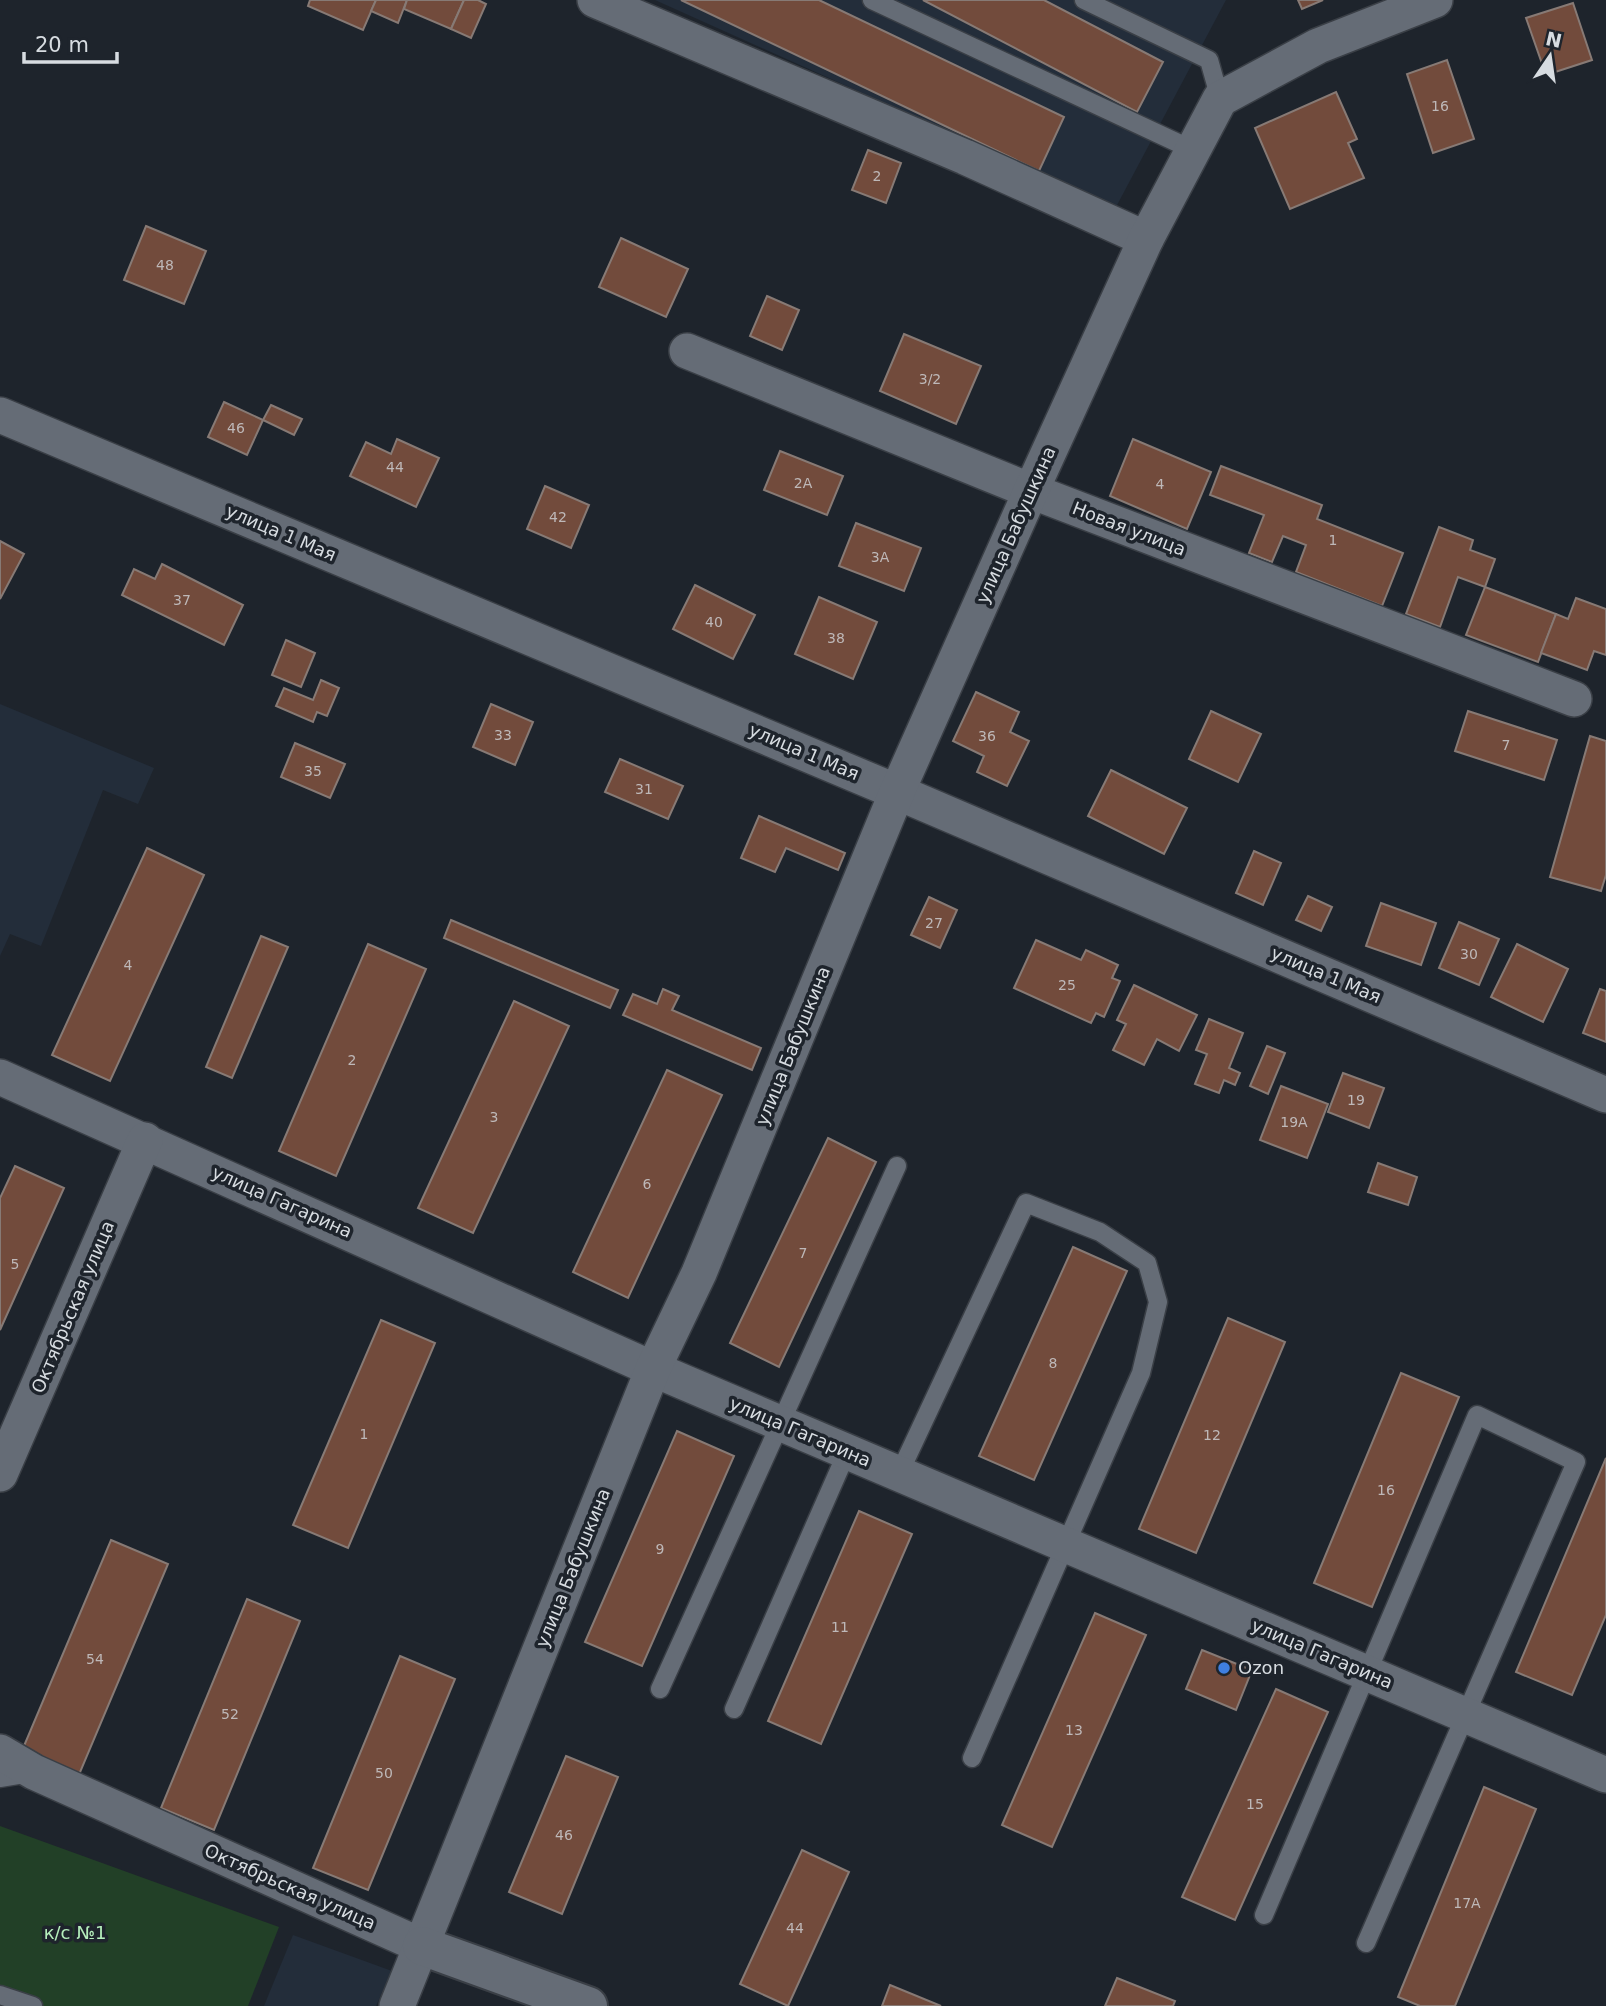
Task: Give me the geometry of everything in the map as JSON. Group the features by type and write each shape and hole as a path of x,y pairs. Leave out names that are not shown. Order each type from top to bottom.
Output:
{"street":[{"path":"595,0 965,157 1146,239"},
{"path":"1220,99 1318,46 1435,0"},
{"name":"улица Бабушкина","path":"397,2006 653,1369 699,1273 897,792 1146,239 1220,99"},
{"name":"Новая улица","path":"687,351 1031,491 1574,699"},
{"name":"улица 1 Мая","path":"0,415 897,792 1606,1095"},
{"name":"улица Гагарина","path":"0,1077 653,1369 1606,1775"},
{"name":"Октябрьская улица","path":"0,1474 145,1140"},
{"name":"Октябрьская улица","path":"0,1752 34,1773 422,1947 588,2006"}],"lane":[{"path":"872,0 1192,150"},
{"path":"1084,0 1209,60 1220,99"},
{"path":"660,1689 897,1166"},
{"path":"899,1474 1026,1203 1100,1232 1147,1263 1158,1302 1141,1373 972,1758"},
{"path":"1264,1915 1477,1415 1576,1462 1366,1943"},
{"path":"734,1709 847,1452"},
{"path":"0,1778 34,1773"},
{"path":"0,1995 33,2006"}],"shaded area":[{"path":"655,0 1226,0 1116,207"},
{"path":"0,704 154,768 138,804 103,790 41,946 10,934 0,956"},
{"path":"293,1935 392,1971 376,2006 264,2006"}],"green space":[{"name":"к/с №1","path":"0,1826 279,1927 248,2006 0,2006"}],"building":[{"path":"310,0 376,0 363,30 308,6"},
{"path":"376,0 407,0 398,23 371,11"},
{"path":"407,0 464,0 451,29 404,9"},
{"path":"464,0 478,0 486,4 471,38 451,29"},
{"path":"681,0 819,0 1064,117 1039,171"},
{"path":"923,0 1044,0 1163,62 1137,112"},
{"path":"1298,0 1323,0 1302,9"},
{"path":"1573,3 1592,60 1546,75 1526,18"},
{"path":"1447,60 1474,139 1433,153 1407,74"},
{"path":"1336,92 1357,139 1348,143 1364,178 1290,209 1255,128"},
{"path":"868,150 901,163 886,203 852,190"},
{"path":"146,226 206,251 184,304 124,280"},
{"path":"621,238 688,269 666,317 599,287"},
{"path":"767,296 799,310 782,350 750,336"},
{"path":"904,334 981,366 956,424 880,391"},
{"path":"224,402 263,420 247,455 208,437"},
{"path":"271,405 302,419 294,435 263,420"},
{"path":"397,439 439,458 416,507 350,476 366,442 391,454"},
{"path":"1133,439 1211,472 1187,529 1110,496"},
{"path":"780,451 843,476 827,515 764,490"},
{"path":"1221,466 1322,505 1317,519 1403,553 1382,606 1296,572 1306,545 1283,536 1272,562 1249,553 1264,515 1210,495"},
{"path":"545,486 589,505 571,548 527,529"},
{"path":"856,523 921,548 904,591 839,566"},
{"path":"1439,527 1473,540 1470,550 1495,559 1485,587 1458,577 1440,627 1406,614"},
{"path":"0,541 24,554 0,599"},
{"path":"162,564 243,605 224,645 122,595 134,569 155,579"},
{"path":"695,585 755,615 733,659 673,629"},
{"path":"1485,587 1556,614 1538,662 1466,635"},
{"path":"819,597 877,622 853,679 795,654"},
{"path":"1576,598 1606,609 1606,655 1594,651 1587,670 1541,653 1556,614 1568,619"},
{"path":"286,640 315,653 301,687 272,675"},
{"path":"321,680 339,688 327,716 317,712 313,722 276,706 284,688 313,700"},
{"path":"976,692 1019,712 1010,732 1029,741 1007,786 977,772 984,756 953,741"},
{"path":"491,704 533,722 515,765 473,747"},
{"path":"1211,711 1261,734 1238,782 1189,759"},
{"path":"1468,711 1557,740 1544,780 1455,751"},
{"path":"1590,736 1606,741 1606,875 1601,891 1550,877"},
{"path":"295,743 345,764 330,798 281,777"},
{"path":"620,759 683,786 668,819 605,792"},
{"path":"1111,770 1187,808 1164,854 1088,816"},
{"path":"759,816 845,853 838,870 786,848 775,872 741,858"},
{"path":"147,848 204,875 110,1081 52,1055"},
{"path":"1254,851 1281,863 1263,905 1236,893"},
{"path":"1308,896 1332,907 1321,931 1296,920"},
{"path":"929,897 957,910 940,948 911,935"},
{"path":"1381,903 1436,923 1421,965 1366,946"},
{"path":"451,920 618,990 610,1008 444,938"},
{"path":"1459,922 1499,939 1479,985 1439,968"},
{"path":"261,936 288,947 232,1078 206,1067"},
{"path":"1036,940 1081,960 1086,950 1118,965 1112,978 1120,981 1104,1017 1096,1013 1091,1023 1014,988"},
{"path":"368,944 426,969 336,1176 279,1151"},
{"path":"1517,944 1568,969 1543,1022 1491,997"},
{"path":"1134,985 1197,1015 1179,1051 1157,1039 1144,1065 1113,1050 1126,1024 1117,1020"},
{"path":"663,989 679,996 672,1010 761,1048 752,1070 623,1015 633,994 657,1004"},
{"path":"1600,989 1606,991 1606,1042 1583,1033"},
{"path":"514,1001 569,1026 473,1233 418,1208"},
{"path":"1209,1019 1243,1033 1229,1068 1240,1073 1235,1085 1224,1080 1219,1093 1195,1084 1207,1054 1196,1050"},
{"path":"1267,1046 1285,1053 1268,1094 1250,1086"},
{"path":"667,1070 722,1095 628,1298 573,1272"},
{"path":"1343,1073 1384,1088 1369,1128 1328,1112"},
{"path":"1281,1086 1328,1104 1307,1158 1260,1140"},
{"path":"828,1138 876,1162 779,1367 730,1343"},
{"path":"1378,1163 1417,1177 1408,1205 1368,1192"},
{"path":"15,1166 64,1188 0,1330 0,1198"},
{"path":"1073,1247 1127,1271 1034,1480 979,1456"},
{"path":"1228,1318 1285,1342 1196,1553 1139,1529"},
{"path":"381,1320 435,1343 348,1548 293,1525"},
{"path":"1401,1373 1459,1397 1372,1607 1314,1583"},
{"path":"677,1431 734,1456 642,1666 585,1642"},
{"path":"1606,1458 1606,1615 1572,1695 1516,1672"},
{"path":"859,1511 912,1534 821,1744 768,1721"},
{"path":"111,1540 168,1564 78,1777 21,1753"},
{"path":"247,1599 300,1621 214,1830 161,1808"},
{"path":"1095,1613 1146,1635 1052,1847 1002,1825"},
{"path":"1202,1650 1252,1670 1236,1710 1186,1689"},
{"path":"400,1656 455,1679 368,1890 313,1868"},
{"path":"1276,1689 1328,1712 1235,1920 1182,1897"},
{"path":"566,1756 618,1777 562,1914 509,1892"},
{"path":"1484,1787 1536,1809 1455,2006 1420,2006 1398,1997"},
{"path":"802,1850 849,1872 788,2006 740,1984"},
{"path":"1117,1978 1175,2001 1173,2006 1105,2006"},
{"path":"890,1985 941,2006 882,2006"}],"place":[{"name":"Ozon","path":"1224,1668"}]}
